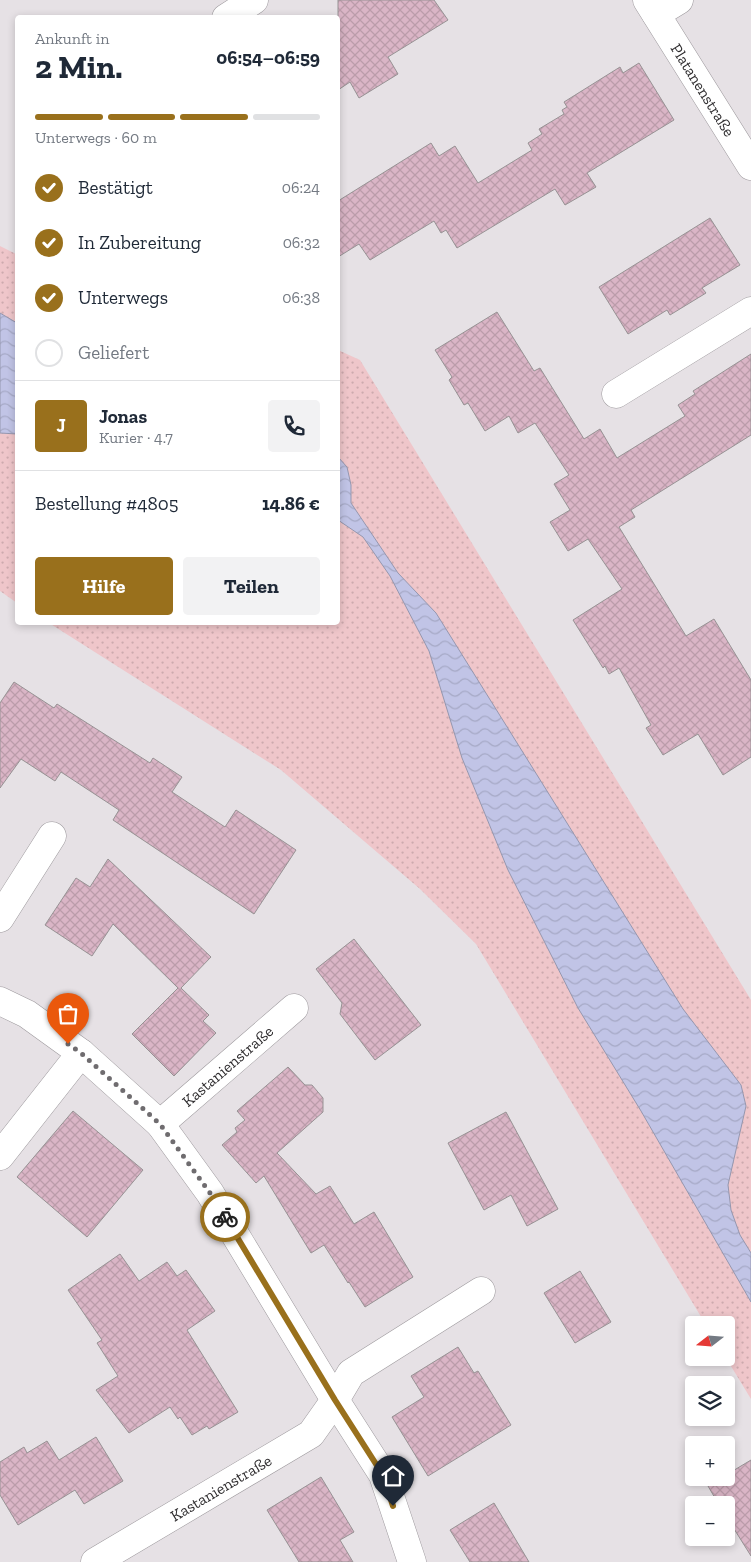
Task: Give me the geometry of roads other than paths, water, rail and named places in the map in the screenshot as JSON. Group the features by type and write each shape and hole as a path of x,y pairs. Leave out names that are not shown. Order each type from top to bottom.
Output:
{"street":[{"path":"231,15 254,0"},
{"name":"Platanenstraße","path":"679,0 651,7 751,166"},
{"path":"616,394 751,311"},
{"path":"0,918 52,836"},
{"path":"0,1001 27,1014 81,1053 160,1124 210,1193 335,1400 383,1475 412,1562"},
{"name":"Kastanienstraße","path":"160,1124 294,1008"},
{"path":"0,1156 81,1053"},
{"name":"Kastanienstraße","path":"94,1562 311,1434 351,1373 481,1291"}],"water":[{"path":"0,313 15,322 15,434 0,433"},
{"path":"340,459 347,467 351,485 351,503 398,573 436,613 683,1009 741,1085 746,1106 728,1185 731,1210 740,1235 751,1253 751,1302 641,1111 578,1008 508,870 462,758 429,651 390,576 363,537 340,521"}]}
